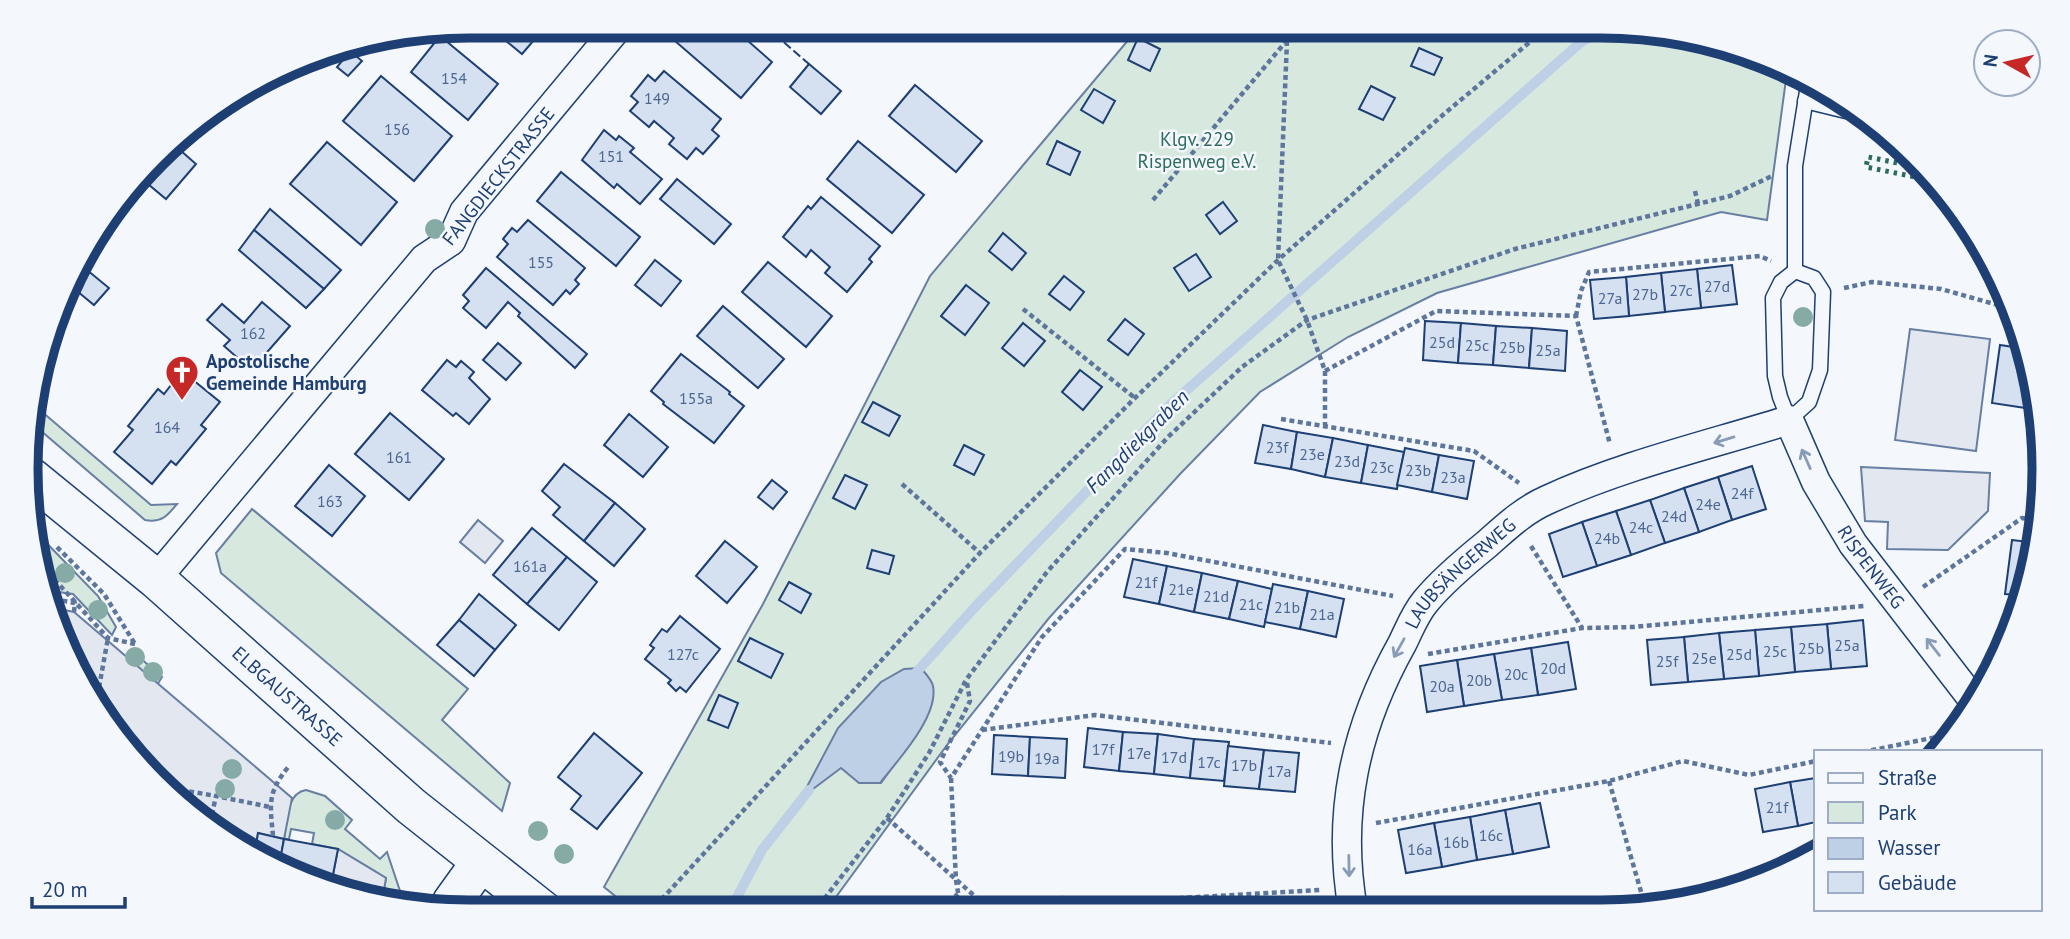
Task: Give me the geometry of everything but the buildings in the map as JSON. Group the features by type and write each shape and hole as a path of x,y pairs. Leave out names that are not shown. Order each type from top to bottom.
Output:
{"main road":[{"name":"ELBGAUSTRASSE","path":"39,491 156,579 399,795 529,900"},
{"path":"453,900 480,863"}],"street":[{"name":"FANGDIECKSTRASSE","path":"156,579 424,259 451,242 464,212 609,38"},
{"name":"LAUBSÄNGERWEG","path":"1351,899 1348,828 1352,774 1358,746 1373,702 1392,660 1424,603 1515,520 1545,501 1618,473 1789,420"},
{"name":"RISPENWEG","path":"1789,420 1816,482 1853,544 1968,694"}],"lane":[{"path":"1789,420 1809,402 1820,370 1823,292 1814,278 1795,271 1795,166 1807,91"},
{"path":"1805,102 1837,109"},
{"name":"RISPENWEG","path":"1789,420 1775,376 1773,298 1781,282 1795,271"}],"path":[{"path":"1153,200 1289,38"},
{"path":"661,900 980,553 1135,398 1278,260 1535,38"},
{"path":"1287,41 1278,260 1307,320 1325,371 1325,425"},
{"path":"823,900 887,818 929,753 966,680 1047,572 1168,437 1242,367 1307,320 1515,249 1730,196 1795,166"},
{"path":"1695,191 1698,204"},
{"path":"1618,473 1576,316 1589,272 1760,257 1795,271"},
{"path":"1823,292 1872,282 1941,289 1999,305"},
{"path":"1023,309 1135,398"},
{"path":"1325,371 1436,311 1576,316"},
{"path":"1281,419 1474,451 1545,501"},
{"path":"902,484 980,553"},
{"path":"1392,660 1582,628 1633,627 1899,603 2022,518 2029,519"},
{"path":"1515,520 1582,628"},
{"path":"49,539 104,594 135,644 108,638 52,577"},
{"path":"951,778 1042,637 1125,549 1167,553 1424,603"},
{"path":"59,600 75,603"},
{"path":"74,612 75,603"},
{"path":"99,689 108,638"},
{"path":"959,900 951,778 940,762 970,701 966,680"},
{"path":"981,730 1095,715 1358,746"},
{"path":"1873,750 1938,737"},
{"path":"1348,828 1609,781 1683,761 1749,775 1814,761"},
{"path":"273,836 270,807 274,784 289,766"},
{"path":"1609,781 1643,899"},
{"path":"181,790 270,807"},
{"path":"212,815 216,796"},
{"path":"887,818 979,900 1088,900"},
{"path":"950,900 958,894"},
{"path":"1271,900 1351,899"}],"green space":[{"name":"Klgv. 229 Rispenweg e.V.","path":"1130,38 1629,39 1712,53 1786,81 1767,220 1721,212 1437,293 1348,337 1260,392 1181,473 1049,618 947,745 834,900 620,900 604,887 763,604 930,276","holes":["920,729 881,783 859,782 841,767"]},
{"path":"42,412 151,505 177,504 164,518 145,520 40,430"},
{"path":"252,509 468,689 442,720 510,783 502,811 221,573 216,553"},
{"path":"45,541 98,596 116,627 112,635 73,594 56,592"},
{"path":"131,650 162,677 157,685 124,658"},
{"path":"306,790 325,796 352,820 345,829 380,859 387,852 401,895 384,892 386,878 338,849 312,844 314,833 291,829 289,839 284,839 291,802 299,792"}],"shaded area":[{"path":"1910,329 1990,339 1976,451 1895,440"},
{"path":"1861,467 1990,473 1988,511 1948,550 1887,549 1888,522 1865,521"},
{"path":"478,520 503,541 485,563 460,542"},
{"path":"64,610 74,612 292,798 284,839 258,833 256,844 254,843 185,794 145,754 96,685 63,614"},
{"path":"338,849 386,878 384,892 332,878"}],"water":[{"path":"921,668 933,686 930,711 916,737 880,783 859,783 841,768 801,798 838,728 881,682 904,669"}],"waterway":[{"name":"Fangdiekgraben","path":"913,676 975,607 1171,404 1588,38"},
{"name":"Fangdiekgraben","path":"735,900 762,850 809,790"}],"hedge":[{"path":"1904,164 1868,157 1866,167 1917,177"}],"fence":[{"path":"779,38 809,64"}],"place":[{"name":"Apostolische Gemeinde Hamburg","path":"182,402"}]}
